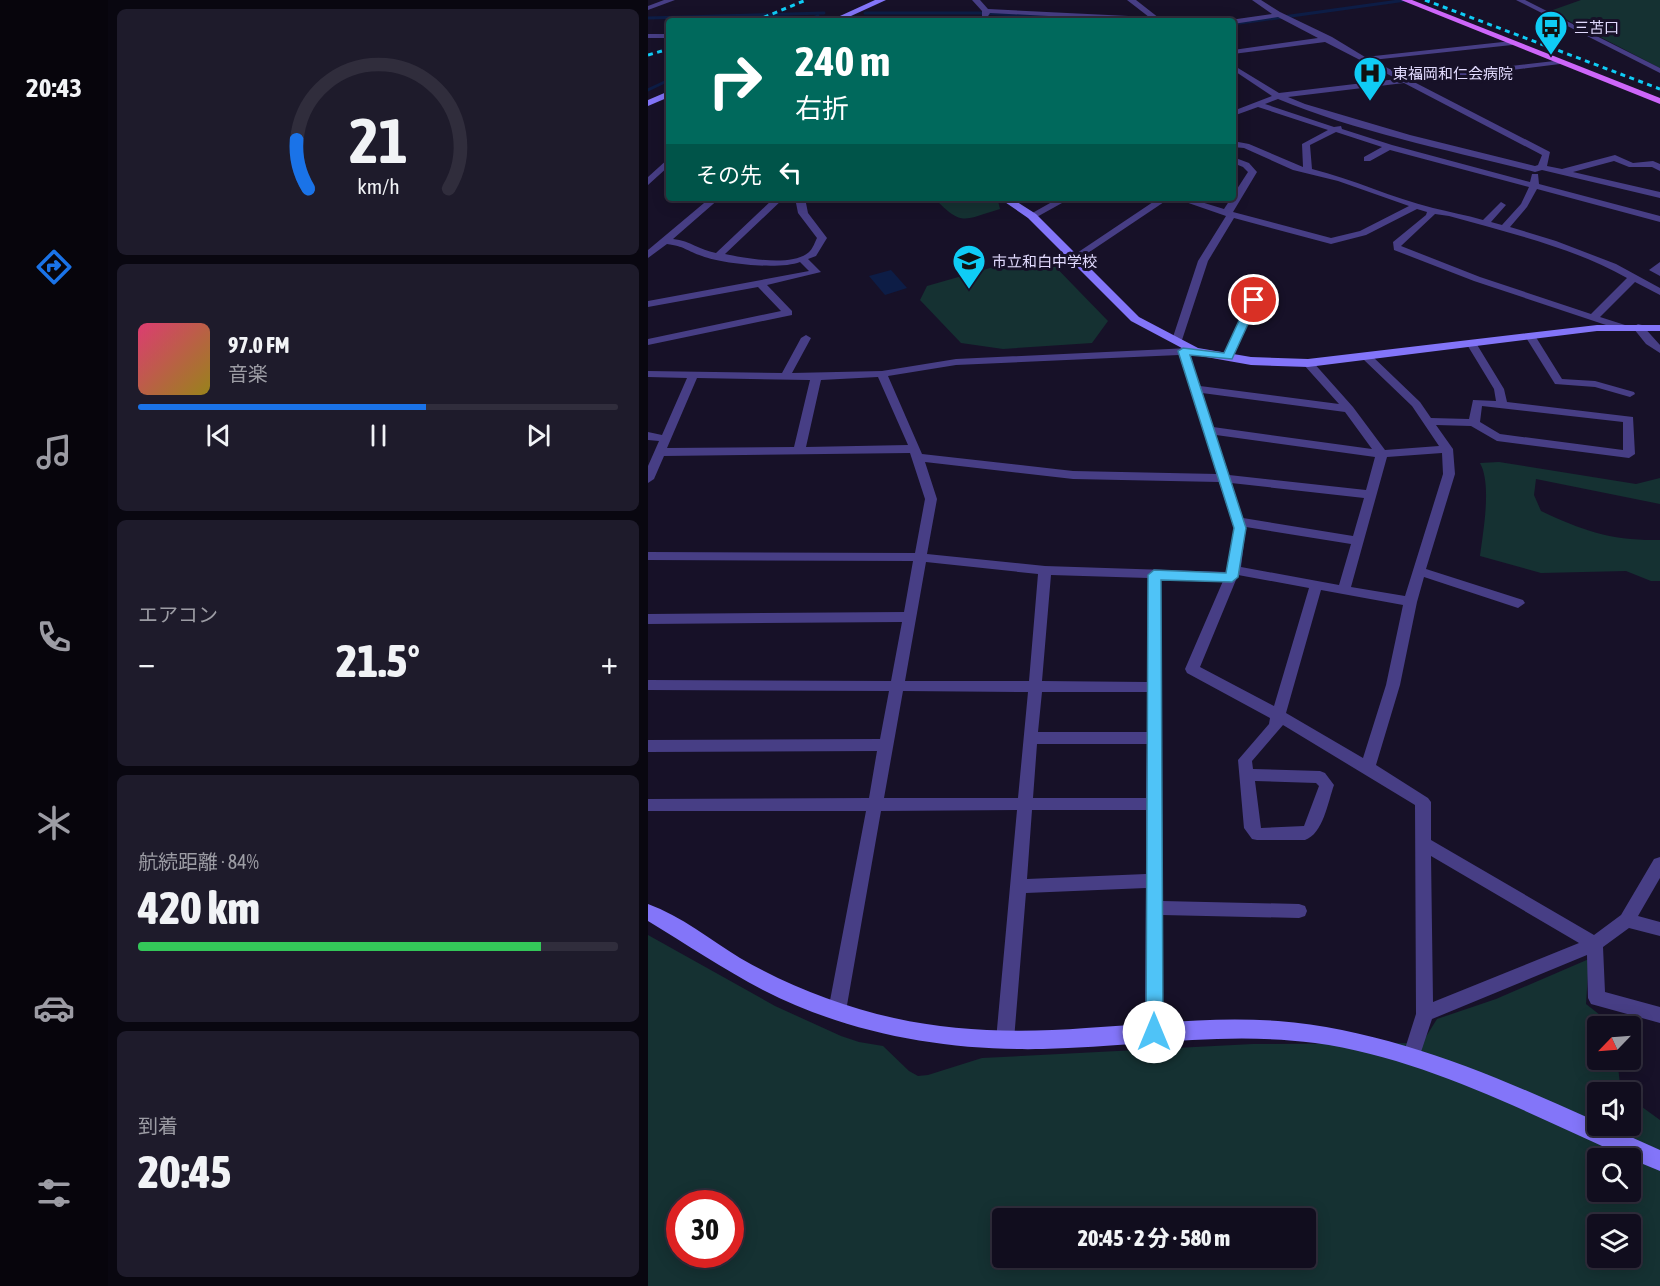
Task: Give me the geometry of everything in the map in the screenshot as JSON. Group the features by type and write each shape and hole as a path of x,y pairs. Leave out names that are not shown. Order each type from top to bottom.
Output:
{"main road":[{"path":"1405,0 1660,101"}],"street":[{"path":"648,8 671,0"},
{"path":"829,18 869,0"},
{"path":"840,18 882,0"},
{"path":"976,0 986,11 1121,18"},
{"path":"1131,0 1156,18"},
{"path":"1256,0 1280,15 1547,154 1539,168 1536,184 1520,213 1503,229"},
{"path":"1520,0 1660,71"},
{"path":"984,18 986,11"},
{"path":"1236,22 1280,15"},
{"path":"648,36 665,36"},
{"path":"1236,52 1329,39"},
{"path":"1364,59 1512,43"},
{"path":"1236,113 1278,96 1560,62"},
{"path":"1236,69 1278,96 1347,121 1660,195"},
{"path":"648,96 666,88"},
{"path":"648,103 664,98"},
{"path":"1257,104 1334,131 1389,147 1536,184 1660,219"},
{"path":"1308,171 1306,144 1334,131 1347,121"},
{"path":"1236,146 1246,146 1308,171 1341,179 1432,211 1450,213 1553,243 1613,266 1660,292"},
{"path":"1367,159 1389,147"},
{"path":"1560,172 1615,158 1628,166 1653,164 1660,168"},
{"path":"1236,161 1246,165 1252,172 1236,197"},
{"path":"648,183 664,171"},
{"path":"648,255 712,201"},
{"path":"720,254 776,201"},
{"path":"666,241 685,243 704,254 720,254 760,263 792,262 813,254 822,238 803,213 801,201"},
{"path":"1009,201 1032,216 1135,319 1185,347"},
{"path":"1032,216 1060,201"},
{"path":"1073,259 1160,201"},
{"path":"1188,201 1231,215 1331,241 1382,224 1416,205"},
{"path":"1231,215 1228,212 1233,201"},
{"path":"1485,224 1501,205"},
{"path":"1432,211 1430,216 1396,244 1397,248 1477,279 1621,327"},
{"path":"1231,215 1203,261 1185,347 1195,389 1240,522 1233,574 1192,669 1279,714 1423,802 1425,1014 1412,1055"},
{"path":"1331,250 1338,240"},
{"path":"648,304 816,272 802,259"},
{"path":"1660,265 1654,270 1660,273"},
{"path":"1593,318 1633,278"},
{"path":"648,342 788,313 760,284"},
{"path":"1228,356 1254,300"},
{"path":"648,374 816,378 882,374 956,362 1185,347 1251,360 1308,363 1530,336 1621,327 1660,328"},
{"path":"1638,327 1660,350"},
{"path":"1530,336 1559,382 1596,383 1630,393"},
{"path":"785,377 806,338"},
{"path":"1471,343 1499,389 1502,405"},
{"path":"1367,357 1416,404 1428,421 1447,449 1449,474 1410,602 1393,686 1368,767"},
{"path":"1308,363 1349,409 1382,454"},
{"path":"837,1011 931,499 916,453 882,374"},
{"path":"649,475 693,376"},
{"path":"799,450 816,378"},
{"path":"1195,389 1349,409"},
{"path":"1428,421 1474,423 1497,437 1629,454 1629,419 1477,402 1474,423"},
{"path":"1209,430 1382,454 1447,449"},
{"path":"648,435 666,439"},
{"path":"660,452 799,450 916,453 1073,475 1224,478 1371,495"},
{"path":"1344,590 1382,454"},
{"path":"1240,522 1358,542"},
{"path":"648,556 919,557 1045,570 1154,575 1233,574 1316,585 1410,602"},
{"path":"1005,1040 1045,570"},
{"path":"1419,571 1518,603"},
{"path":"1154,575 1154,1032"},
{"path":"1247,775 1320,777 1327,785 1310,830 1305,834 1257,834 1252,828 1245,760 1275,726 1316,585"},
{"path":"648,619 910,617"},
{"path":"648,684 1155,687"},
{"path":"1030,738 1155,738"},
{"path":"648,746 886,745"},
{"path":"648,804 876,806 1155,804"},
{"path":"1425,844 1595,944"},
{"path":"1425,1014 1595,944 1626,920 1660,864"},
{"path":"1018,886 1155,881"},
{"path":"1154,908 1299,911"},
{"path":"648,912 786,991 837,1011 907,1029 949,1036 1005,1040 1232,1027 1273,1029 1353,1041 1412,1055 1449,1068 1660,1161"},
{"path":"1626,920 1660,929"},
{"path":"1595,944 1597,998 1660,1015"}],"green space":[{"path":"1581,0 1660,0 1660,68 1550,11"},
{"path":"937,201 998,201 1000,209 964,219 951,214"},
{"path":"1042,253 1108,321 1092,343 1003,349 961,343 920,300 927,286"},
{"path":"1499,462 1636,484 1660,478 1660,504 1536,479 1534,495 1541,511 1585,529 1613,537 1660,540 1660,581 1651,581 1626,571 1541,573 1480,556 1486,495 1484,472 1480,463"},
{"path":"648,935 775,1006 841,1036 883,1046 909,1071 918,1076 982,1058 1253,1044 1422,1043 1437,1019 1496,999 1589,959 1586,1004 1601,1016 1587,1016 1587,1070 1618,1070 1620,1082 1587,1082 1587,1136 1641,1136 1641,1106 1660,1120 1660,1286 648,1286"}],"water":[{"path":"891,270 907,288 885,295 869,276"}],"waterway":[{"path":"1236,24 1406,0"},
{"path":"648,18 824,13"},
{"path":"865,13 979,13 1079,18"},
{"path":"813,18 818,16"},
{"path":"648,90 666,81"}],"railway":[{"path":"762,18 806,0"},
{"path":"1425,0 1660,89"},
{"path":"648,55 666,50"}],"place":[{"name":"三苫口","path":"1551,56"},
{"name":"東福岡和仁会病院","path":"1370,102"},
{"name":"市立和白中学校","path":"969,290"}],"route":[{"path":"1154,1032 1154,575 1232,577 1240,528 1240,522 1183,351 1228,356 1254,300"}]}
